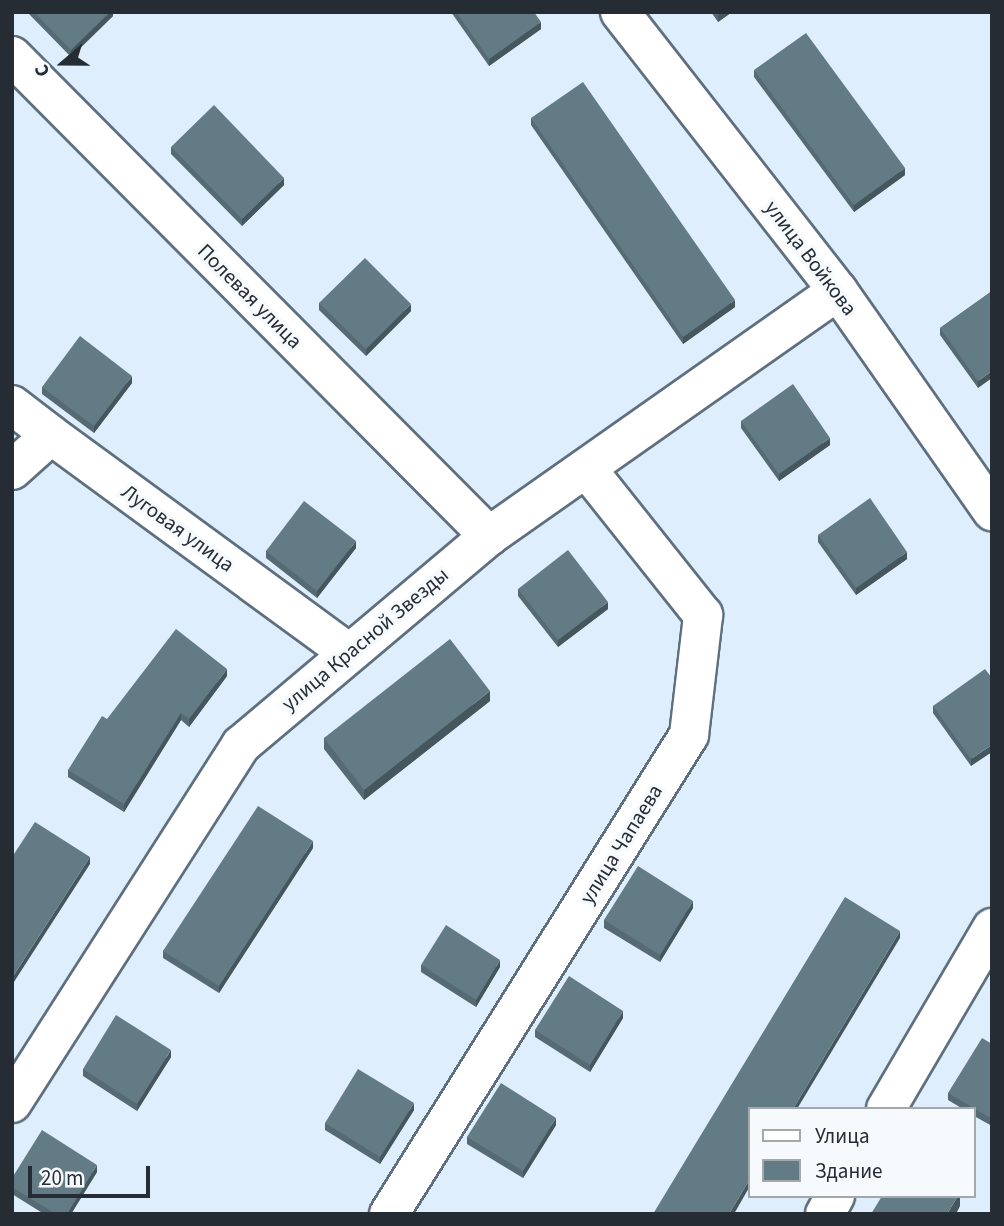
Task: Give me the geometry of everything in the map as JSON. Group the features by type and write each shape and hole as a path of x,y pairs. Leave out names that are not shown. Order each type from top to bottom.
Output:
{"street":[{"name":"улица Войкова","path":"620,12 838,291 992,511"},
{"name":"Полевая улица","path":"12,56 489,536"},
{"name":"улица Красной Звезды","path":"12,1103 241,745 347,652 489,536 838,291"},
{"name":"Луговая улица","path":"12,405 347,652"},
{"path":"12,470 51,435"},
{"name":"улица Чапаева","path":"389,1214 689,735 704,615 587,469"},
{"path":"887,1107 992,928"},
{"path":"825,1214 834,1198"}],"building":[{"path":"34,12 110,12 71,50"},
{"path":"456,12 534,12 541,22 489,59"},
{"path":"806,33 905,168 854,205 754,70"},
{"path":"583,82 735,300 683,337 531,118"},
{"path":"214,105 284,178 242,219 171,147"},
{"path":"365,258 411,304 366,349 319,303"},
{"path":"992,291 992,371 978,381 940,328"},
{"path":"80,336 132,376 94,426 42,387"},
{"path":"793,384 830,438 779,474 741,421"},
{"path":"870,498 907,552 856,588 818,535"},
{"path":"304,501 356,541 317,591 266,551"},
{"path":"568,550 608,602 558,640 518,589"},
{"path":"176,629 227,669 189,719 181,713 124,804 68,770 102,716 107,719"},
{"path":"450,639 490,691 364,790 324,738"},
{"path":"985,669 992,678 992,745 971,759 933,706"},
{"path":"258,806 313,841 219,986 163,951"},
{"path":"35,822 90,857 12,978 12,857"},
{"path":"638,866 693,901 660,955 604,920"},
{"path":"845,897 900,931 794,1107 748,1107 748,1182 729,1214 653,1214"},
{"path":"446,925 500,960 476,1000 421,965"},
{"path":"569,976 623,1011 590,1065 535,1030"},
{"path":"116,1015 171,1050 137,1104 83,1069"},
{"path":"982,1038 992,1044 992,1119 976,1107 948,1093"},
{"path":"358,1069 414,1103 380,1157 325,1123"},
{"path":"501,1083 556,1118 523,1171 467,1137"},
{"path":"42,1130 97,1165 67,1214 56,1214 12,1187 12,1178"},
{"path":"881,1198 957,1198 947,1214 871,1214"}]}
